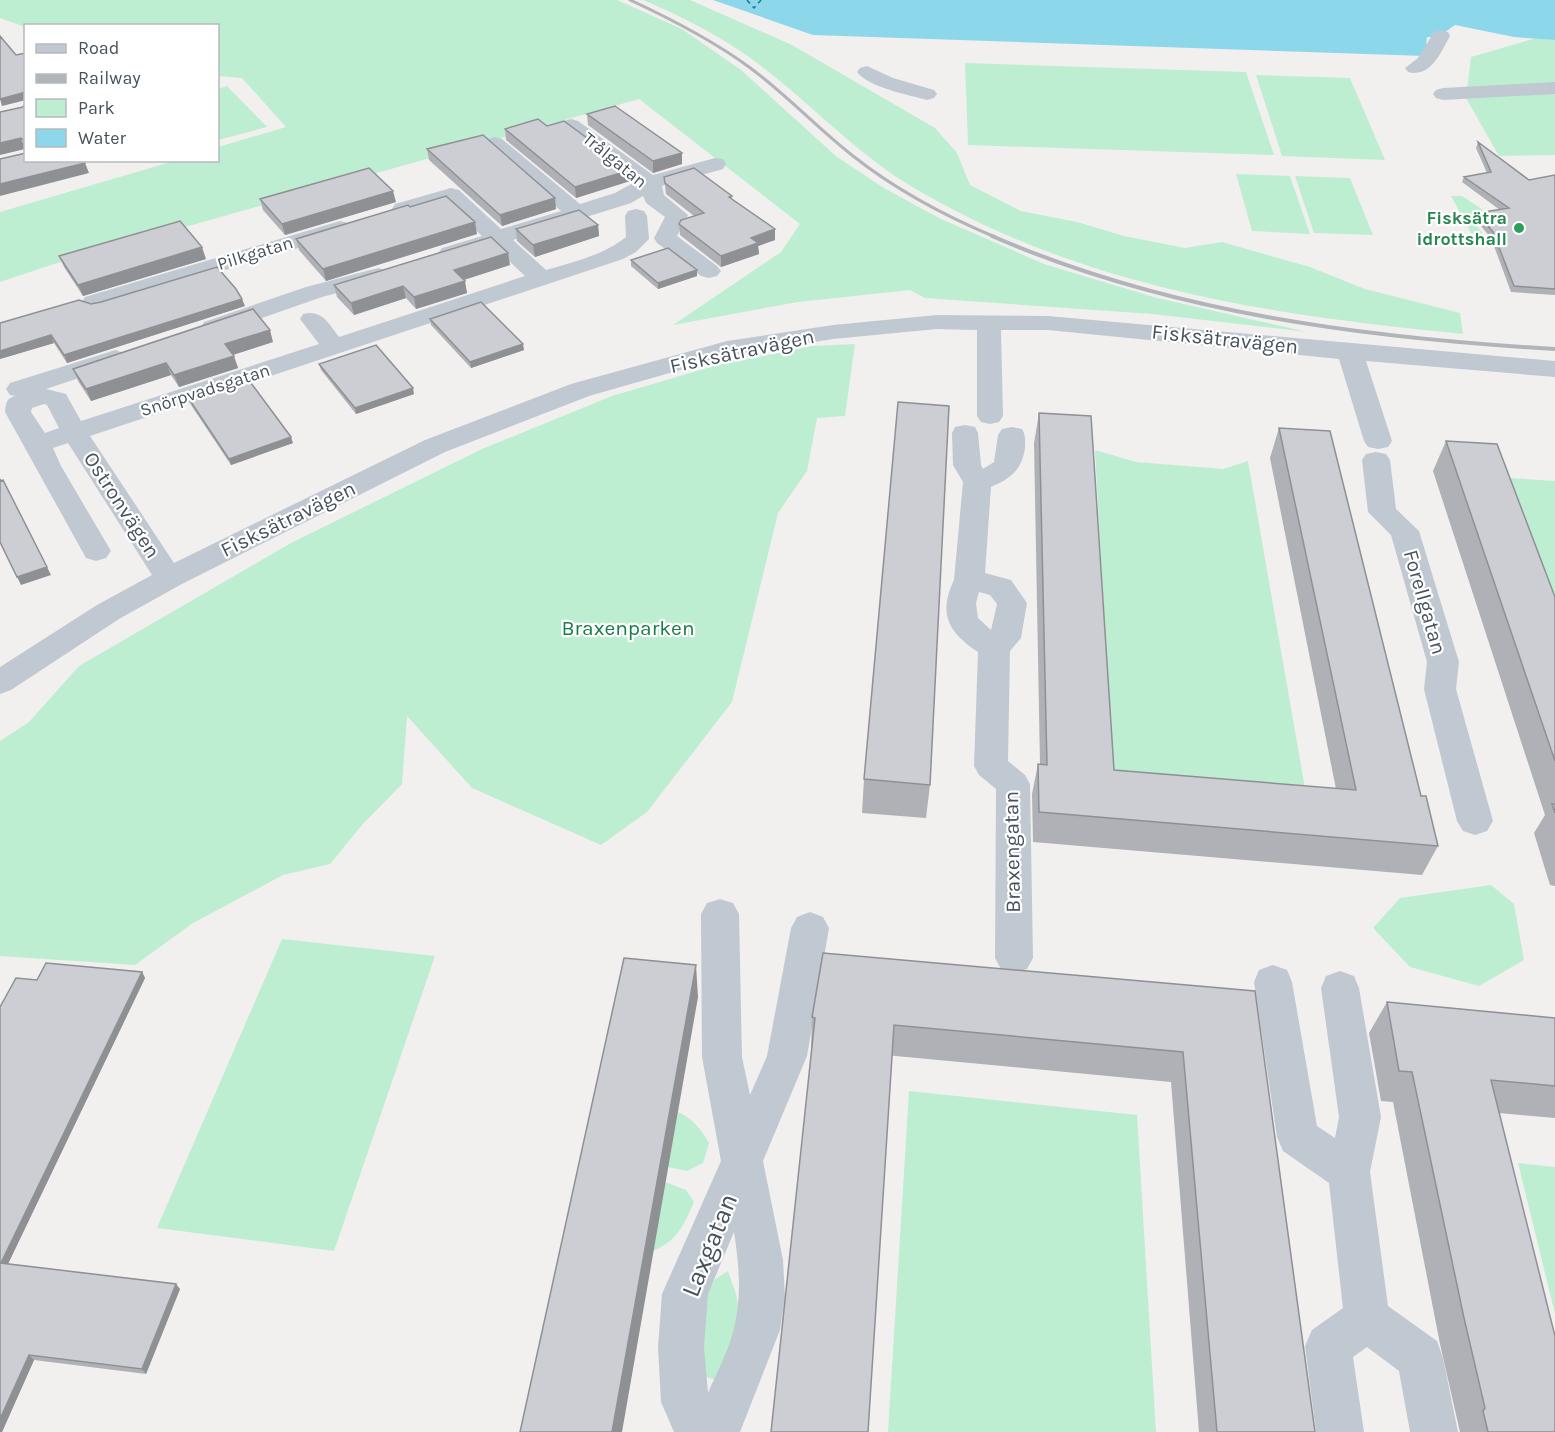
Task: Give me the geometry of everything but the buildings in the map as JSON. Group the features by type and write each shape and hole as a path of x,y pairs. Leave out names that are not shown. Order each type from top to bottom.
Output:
{"street":[{"path":"1415,68 1425,62 1441,36"},
{"path":"867,72 886,82 927,94"},
{"path":"1443,94 1555,88"},
{"name":"Trålgatan","path":"571,126 650,183 654,198 676,215 665,238 709,271"},
{"path":"495,144 577,213"},
{"path":"428,260 623,198 650,183 715,164"},
{"path":"384,215 451,195 496,239 541,278"},
{"name":"Snörpvadsgatan","path":"74,432 618,254 630,248 638,239 636,216"},
{"name":"Pilkgatan","path":"94,302 362,221"},
{"path":"187,335 314,292 336,288 405,267"},
{"path":"312,319 335,348"},
{"name":"Fisksätravägen","path":"0,682 108,612 169,578 435,446 580,390 727,350 833,332 937,322 1048,323 1555,369"},
{"path":"988,322 990,416"},
{"name":"Forellgatan","path":"1350,352 1377,451 1382,512 1404,531 1443,662 1440,689 1475,821"},
{"path":"0,395 132,353"},
{"name":"Ostronvägen","path":"96,551 18,412 19,403 37,397 52,397 57,400 74,432 169,578"},
{"name":"Ostronvägen","path":"38,444 74,432"},
{"path":"965,433 967,465 977,482 969,580 961,595 960,618 971,633 994,647"},
{"path":"977,482 1002,472 1010,459 1012,435"},
{"name":"Braxengatan","path":"969,580 1000,587 1011,603 1005,638 994,647 991,766 1013,784 1014,958"},
{"name":"Laxgatan","path":"716,1432 758,1330 762,1297 760,1260 722,1057 720,914"},
{"name":"Laxgatan","path":"699,1432 685,1402 681,1347 685,1294 787,1056 810,928"},
{"path":"1273,982 1298,1137 1349,1172"},
{"path":"1340,988 1360,1117 1349,1172 1367,1319 1420,1358 1434,1432"},
{"path":"1340,1432 1328,1346 1367,1319"}],"green space":[{"path":"0,0 617,0 682,29 741,70 837,157 884,188 939,218 1044,264 1157,298 1308,332 1152,314 925,298 910,290 798,302 673,325 781,252 800,224 639,99 54,264 0,282 0,212 171,162 219,162 219,147 286,127 242,78 219,76 219,24 24,24 24,27 0,18"},
{"path":"643,0 690,0 792,45 935,128 957,153 970,185 1021,211 1185,248 1222,242 1310,267 1365,289 1460,313 1463,334 1318,317 1246,305 1176,290 1106,271 1037,248 971,219 906,183 868,156 779,81 733,46 704,29"},
{"path":"1536,38 1555,40 1555,155 1499,156 1466,98 1471,57"},
{"path":"965,63 1246,72 1274,155 968,145"},
{"path":"1256,75 1350,78 1385,160 1282,156"},
{"path":"227,86 267,127 219,140 219,89"},
{"path":"1236,174 1290,176 1310,234 1252,231"},
{"path":"1295,176 1350,178 1373,235 1314,233"},
{"path":"1451,196 1462,196 1486,212 1469,216 1483,234 1471,233"},
{"name":"Braxenparken","path":"855,344 845,416 817,418 807,471 778,513 732,702 647,812 601,845 472,788 407,716 402,784 362,825 330,864 283,875 193,923 135,965 0,956 0,741 29,722 79,666 291,543 482,449 612,396 714,366 812,346"},
{"path":"1095,450 1136,462 1223,469 1248,461 1307,800 1113,783"},
{"path":"1496,477 1555,481 1555,641"},
{"path":"1491,885 1514,904 1524,960 1479,986 1410,967 1373,928 1400,898"},
{"path":"282,939 435,956 334,1251 157,1228"},
{"path":"909,1091 1137,1115 1156,1432 888,1432"},
{"path":"678,1112 696,1124 709,1143 703,1163 687,1171 668,1167"},
{"path":"1518,1163 1555,1167 1555,1314"},
{"path":"665,1182 686,1190 694,1202 687,1218 674,1237 653,1251"},
{"path":"728,1271 736,1294 741,1322 717,1380 706,1377 700,1304 714,1280"}],"water":[{"path":"713,0 1555,0 1555,40 1514,37 1455,25 1438,37 1427,37 1425,56 813,35"}],"ferry route":[{"path":"747,0 754,8 761,0"}],"railway":[{"path":"630,0 691,30 749,67 840,145 886,180 939,211 995,237"},
{"path":"992,236 1059,263 1128,285 1198,303 1340,329 1411,338 1555,349"}],"place":[{"name":"Fisksätra idrottshall","path":"1519,228"}]}
